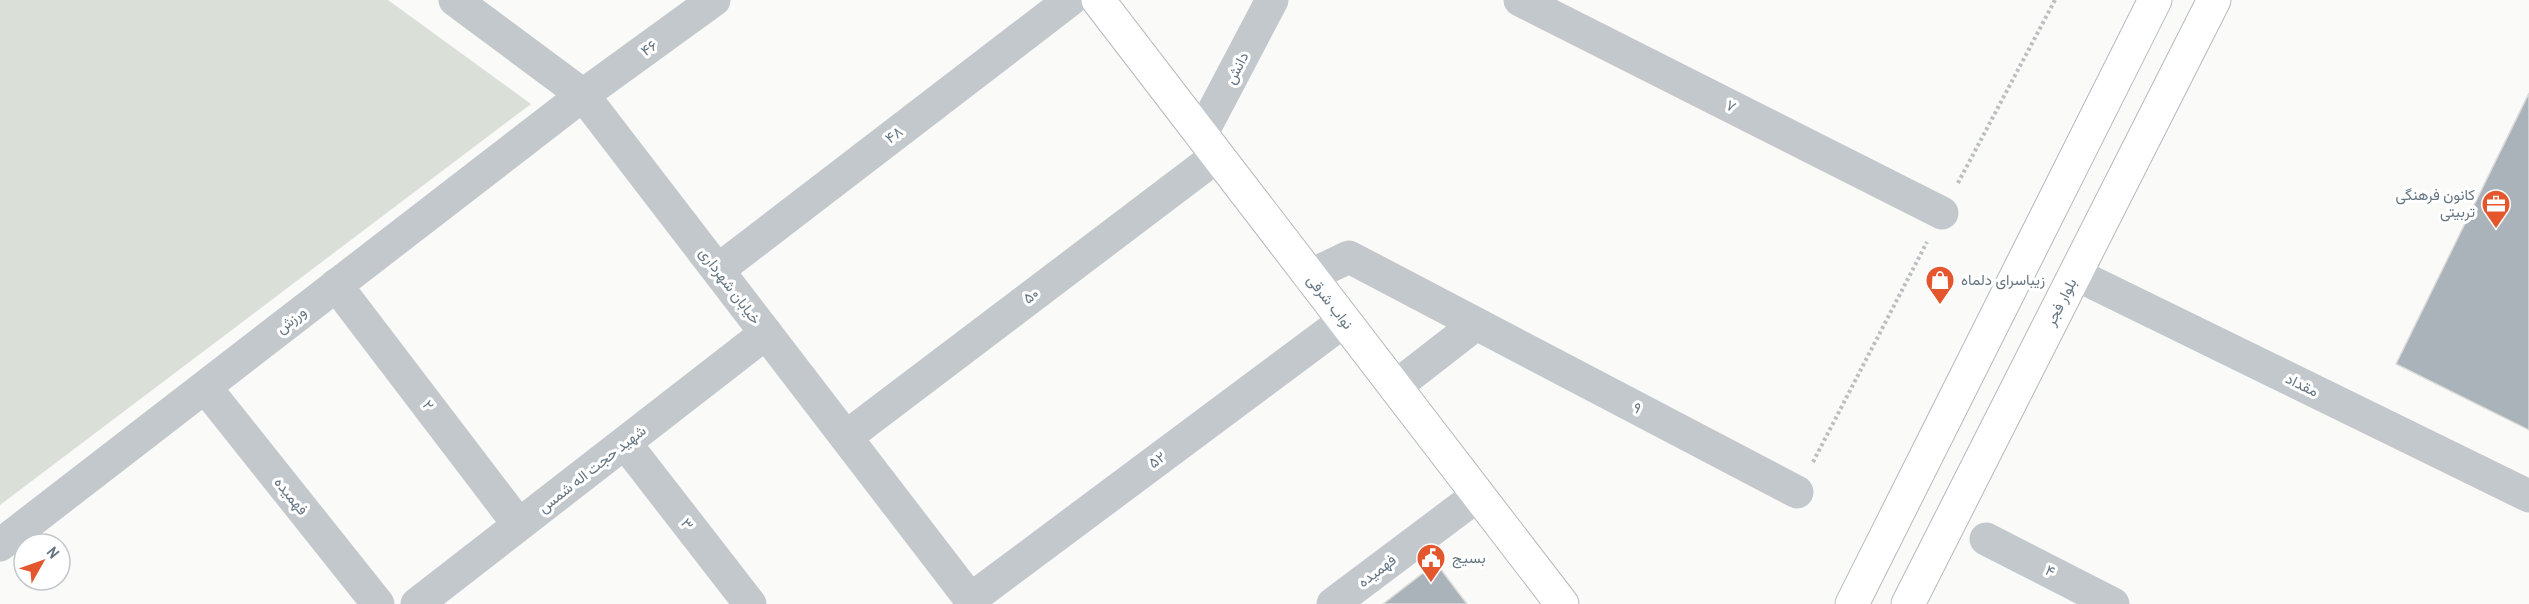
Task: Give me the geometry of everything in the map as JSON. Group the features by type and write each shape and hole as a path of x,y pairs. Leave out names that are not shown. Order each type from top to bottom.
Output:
{"main road":[{"name":"نواب شرقی","path":"1098,0 1562,604"},
{"path":"1852,604 2155,0"},
{"name":"بلوار فجر","path":"1908,604 2214,0"},
{"path":"2105,100 2152,124"}],"street":[{"name":"خیابان شهرداری","path":"454,0 583,95 973,602"},
{"name":"۴۶","path":"583,95 714,0"},
{"name":"۴۸","path":"718,270 1070,0"},
{"name":"دانش","path":"1209,146 1272,0"},
{"name":"۷","path":"1520,0 1942,213"},
{"name":"ورزش","path":"0,545 583,95"},
{"name":"۵۰","path":"846,437 1209,146"},
{"name":"۹","path":"1309,276 1348,257 1797,492"},
{"name":"مقداد","path":"2075,274 2529,496"},
{"name":"۲","path":"336,285 519,525"},
{"name":"۵۲","path":"973,602 1344,321"},
{"path":"1395,387 1476,324"},
{"name":"شهید حجت اله شمس","path":"417,604 766,333"},
{"name":"فهمیده","path":"205,387 378,604"},
{"name":"۳","path":"625,443 750,604"},
{"name":"فهمیده","path":"1333,604 1478,495"},
{"name":"۴","path":"1986,539 2113,604"}],"shaded area":[{"path":"0,0 388,0 531,104 0,505"}],"building":[{"name":"کانون فرهنگی تربیتی","path":"2529,93 2529,430 2396,364"},
{"name":"بسیج","path":"1436,563 1467,604 1383,604"}],"place":[{"name":"کانون فرهنگی تربیتی","path":"2496,230"},
{"name":"زیباسرای دلماه","path":"1940,306"},
{"name":"بسیج","path":"1431,584"}]}
